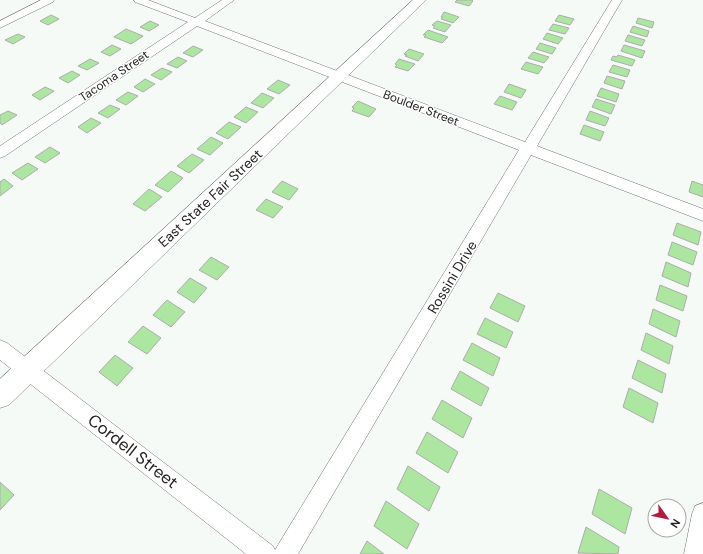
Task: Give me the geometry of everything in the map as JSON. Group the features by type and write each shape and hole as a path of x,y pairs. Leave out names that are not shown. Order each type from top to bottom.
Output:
{"street":[{"path":"0,26 49,0"},
{"name":"Boulder Street","path":"139,0 703,215"},
{"name":"Tacoma Street","path":"0,153 228,0"},
{"name":"East State Fair Street","path":"0,396 420,0"},
{"name":"Rossini Drive","path":"285,554 617,0"},
{"name":"Cordell Street","path":"0,349 265,554"},
{"path":"696,554 703,514"}],"building":[{"path":"457,0 473,1 469,6 455,2"},
{"path":"444,12 459,17 453,23 441,19"},
{"path":"51,15 59,19 48,25 40,21"},
{"path":"559,15 574,19 570,25 555,21"},
{"path":"638,18 654,22 652,28 636,23"},
{"path":"150,21 159,25 149,31 140,27"},
{"path":"437,21 451,25 445,32 433,28 435,26 432,25"},
{"path":"553,24 569,28 565,34 549,30"},
{"path":"633,26 649,31 647,37 630,32"},
{"path":"126,29 143,36 131,44 114,37"},
{"path":"428,30 448,37 442,43 424,37 426,35 423,35"},
{"path":"547,33 563,38 558,44 543,39"},
{"path":"18,34 25,37 13,44 5,40"},
{"path":"628,35 645,40 642,46 625,41"},
{"path":"540,43 556,48 552,54 536,49"},
{"path":"112,45 121,49 110,56 101,52"},
{"path":"624,45 645,51 642,58 621,51"},
{"path":"193,46 203,50 193,57 183,53"},
{"path":"409,49 424,54 418,61 405,56 407,55 404,54"},
{"path":"533,52 549,57 544,63 528,58"},
{"path":"618,55 635,60 632,66 611,60 613,56 617,57"},
{"path":"178,57 187,61 177,68 167,64"},
{"path":"90,59 99,63 87,70 78,66"},
{"path":"399,59 415,64 408,71 395,67 397,65 395,64"},
{"path":"526,62 543,67 538,74 521,69"},
{"path":"613,65 630,70 627,77 609,72"},
{"path":"162,68 172,72 161,80 151,75"},
{"path":"72,71 80,75 68,83 59,78"},
{"path":"607,76 625,81 622,89 604,83"},
{"path":"145,79 155,84 143,92 134,87"},
{"path":"278,80 290,85 279,94 267,89"},
{"path":"509,84 526,90 521,98 504,92"},
{"path":"45,87 54,91 40,100 32,95"},
{"path":"601,88 619,94 616,102 597,96"},
{"path":"128,92 138,96 126,105 116,100"},
{"path":"262,93 274,98 263,108 251,103"},
{"path":"500,96 517,102 512,110 494,104"},
{"path":"596,99 615,105 611,114 592,107"},
{"path":"358,101 376,109 369,117 352,111 354,108 352,107"},
{"path":"110,105 120,109 108,118 98,113"},
{"path":"246,107 258,112 246,123 234,117"},
{"path":"8,111 17,115 2,125 0,123 0,115"},
{"path":"590,111 609,118 605,126 586,120"},
{"path":"91,118 101,123 87,133 78,127"},
{"path":"229,122 241,127 228,139 216,133"},
{"path":"584,125 604,132 600,141 580,134"},
{"path":"211,137 223,143 210,155 197,149"},
{"path":"50,147 60,153 45,163 35,157"},
{"path":"192,154 204,160 189,173 177,166"},
{"path":"28,163 38,169 22,180 12,173"},
{"path":"171,171 183,178 168,192 155,185"},
{"path":"4,179 13,186 0,196 0,182"},
{"path":"282,181 298,189 289,200 272,192"},
{"path":"692,181 703,185 703,197 689,192"},
{"path":"149,189 162,197 145,211 133,204"},
{"path":"266,199 283,207 273,218 256,210"},
{"path":"677,223 701,232 698,245 673,235"},
{"path":"672,242 697,252 693,265 668,255"},
{"path":"211,257 229,267 217,280 199,270"},
{"path":"666,262 691,273 688,287 662,276"},
{"path":"190,278 207,288 194,303 177,292"},
{"path":"660,285 687,296 683,311 656,300"},
{"path":"498,293 525,306 518,322 490,308"},
{"path":"167,300 185,312 171,327 153,315"},
{"path":"653,309 680,321 676,337 649,324"},
{"path":"485,318 513,332 506,348 477,334"},
{"path":"143,326 161,338 147,354 128,342"},
{"path":"646,333 673,346 669,364 641,350"},
{"path":"472,343 500,358 493,376 463,360"},
{"path":"115,355 133,368 117,386 99,372"},
{"path":"638,360 666,374 662,393 632,378"},
{"path":"460,371 489,388 481,406 451,389"},
{"path":"629,388 658,403 653,423 623,407"},
{"path":"442,400 472,418 463,438 432,419"},
{"path":"427,432 458,452 448,473 416,453"},
{"path":"408,466 440,487 429,511 397,489"},
{"path":"0,482 14,495 0,510"},
{"path":"599,489 632,508 625,534 592,514"},
{"path":"386,501 419,524 407,549 374,526"},
{"path":"586,527 619,547 618,554 578,553"},
{"path":"367,541 384,554 360,554"}]}
